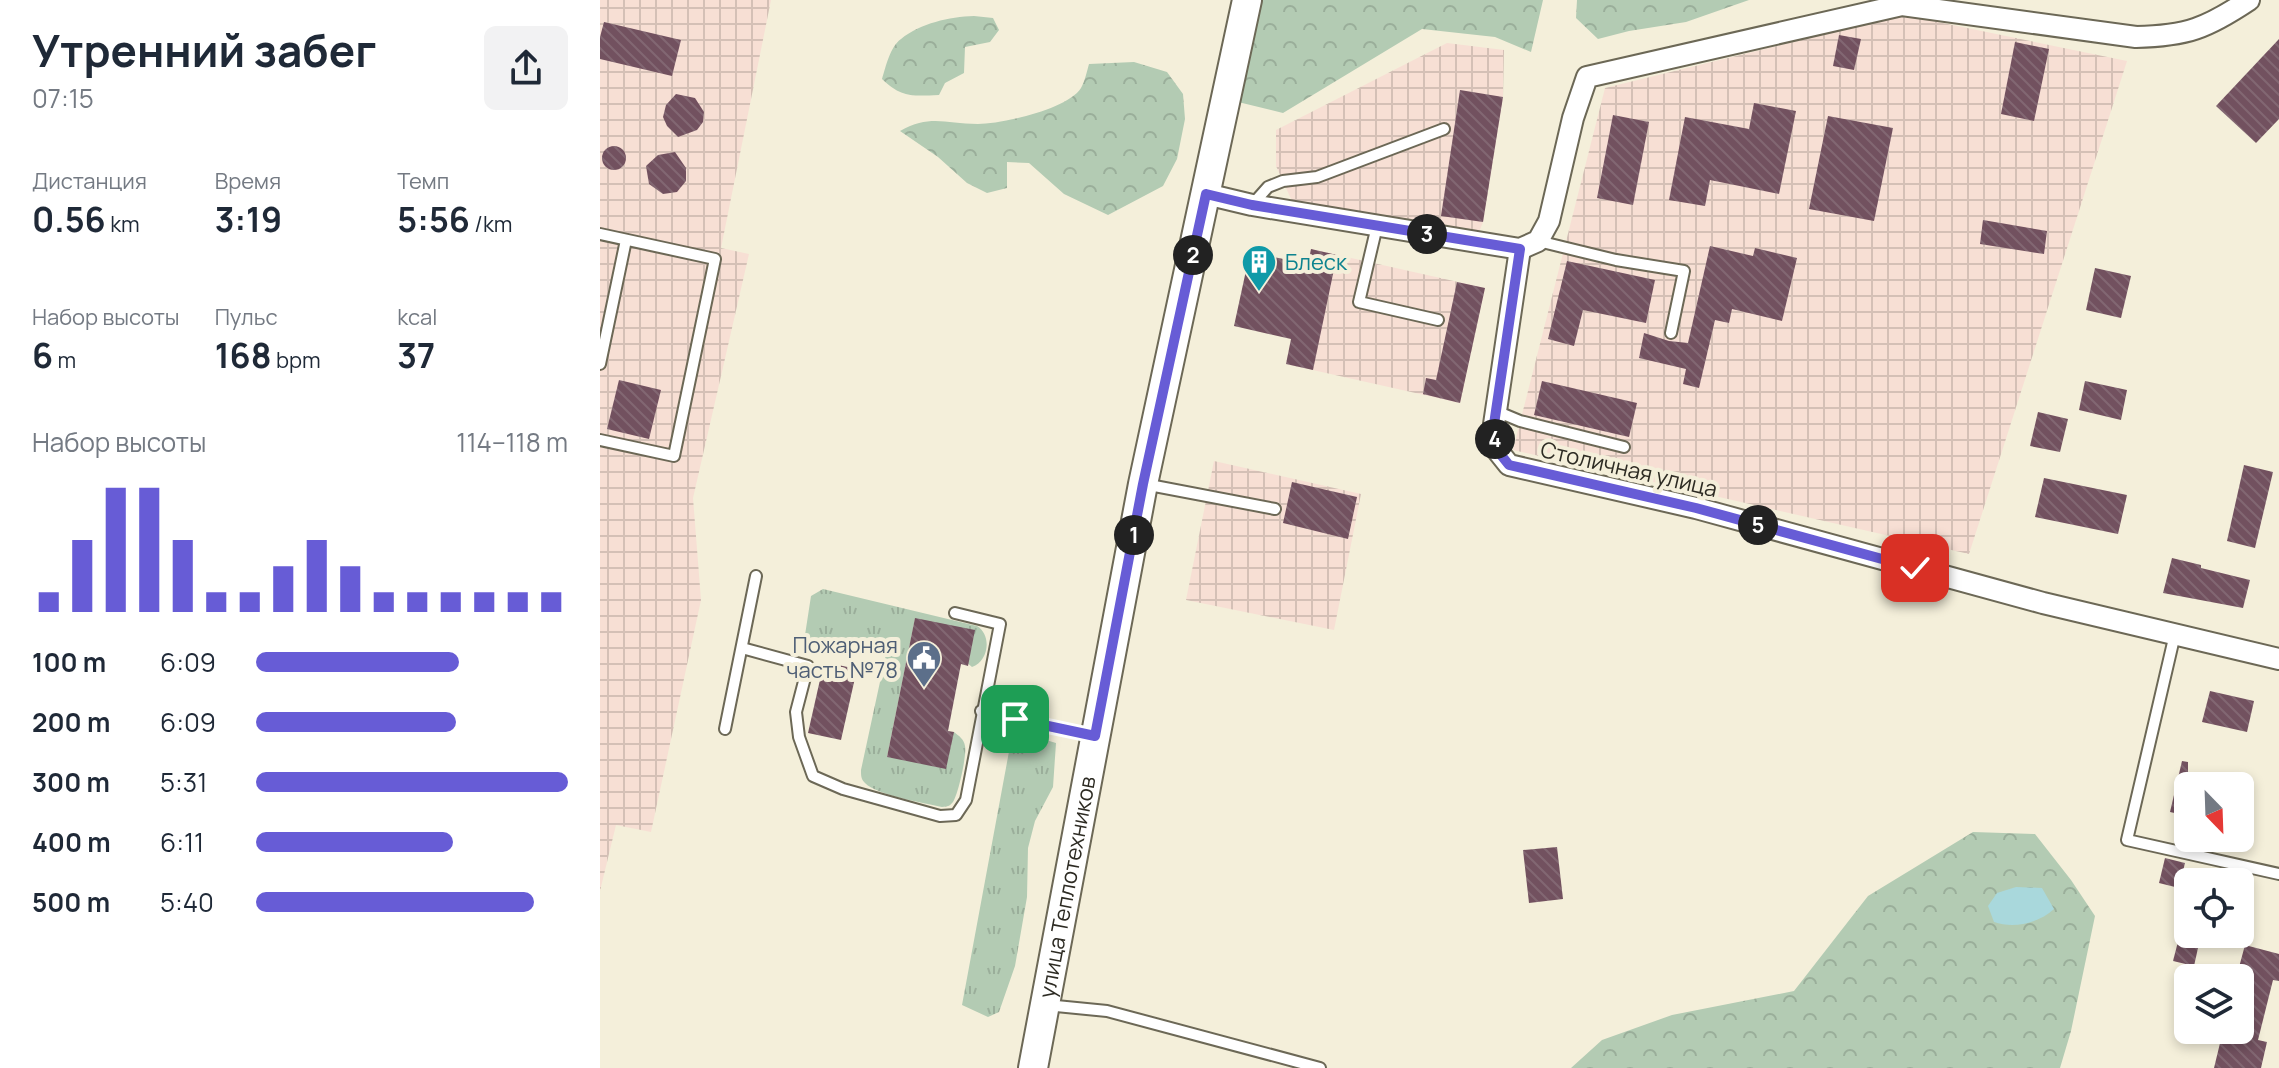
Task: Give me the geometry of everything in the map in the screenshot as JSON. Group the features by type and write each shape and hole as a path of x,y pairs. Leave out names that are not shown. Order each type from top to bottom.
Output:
{"main road":[{"name":"улица Теплотехников","path":"1033,1068 1143,484 1247,0"}],"street":[{"name":"Столичная улица","path":"2249,0 2221,19 2190,33 2161,37 2136,37 1902,5 1587,77 1573,118 1549,221 1529,245 1493,431 1497,450 1509,465 1696,508 2043,603 2279,659"},
{"path":"1206,194 1377,226 1529,245"}],"lane":[{"path":"1252,205 1268,187 1275,184 1317,177 1444,129"},
{"path":"1377,226 1359,302 1438,320"},
{"path":"600,234 715,259 674,456 600,440"},
{"path":"600,364 626,240"},
{"path":"1529,245 1684,271 1671,333"},
{"path":"1496,411 1520,421 1624,447"},
{"path":"1143,484 1275,509"},
{"path":"725,729 756,576"},
{"path":"742,648 808,666 796,712 799,737 813,776 843,789 940,816 956,815 966,800 1000,624 955,613"},
{"path":"2175,634 2127,840 2279,874"},
{"path":"981,711 1095,736"},
{"path":"1044,1005 1107,1011 1320,1068"}],"shaded area":[{"path":"600,0 771,0 721,248 749,254 693,498 701,600 651,832 616,825 600,891"},
{"path":"1904,15 2127,61 1969,554 1513,450 1605,88"},
{"path":"1447,43 1504,50 1503,97 1483,222 1477,237 1292,201 1276,166 1276,130"},
{"path":"1311,249 1485,288 1460,403 1286,364"},
{"path":"1214,461 1361,494 1334,630 1186,600"}],"green space":[{"path":"1262,0 1543,0 1531,52 1495,37 1422,29 1283,113 1234,101"},
{"path":"1577,0 1749,0 1686,22 1598,39 1576,18"},
{"path":"974,16 993,18 999,30 990,42 965,47 964,73 945,83 939,95 908,94 896,90 882,79 894,47 909,33 936,22"},
{"path":"1134,62 1167,72 1183,94 1185,119 1177,159 1163,186 1108,215 1064,194 1029,163 1007,162 1007,188 987,193 967,183 938,157 900,131 930,121 978,124 1034,114 1074,96 1081,88 1089,64"},
{"path":"823,589 977,626 985,635 985,654 972,667 915,619 887,757 954,732 964,741 965,751 957,792 949,806 889,795 863,780 861,770 886,654 811,639 805,635 811,596"},
{"path":"1013,730 1056,743 1053,787 1035,821 1028,848 1027,897 1015,966 999,1012 988,1017 962,1005"},
{"path":"1973,832 2035,834 2095,916 2071,1031 2060,1068 1571,1068 1602,1040 1672,1015 1794,991 1868,896"}],"water":[{"path":"2016,887 2042,888 2054,909 2026,923 2010,925 1994,922 1988,906 1997,893"}],"building":[{"path":"604,22 681,40 672,76 600,59"},
{"path":"1839,35 1861,39 1854,70 1833,66"},
{"path":"2279,39 2279,119 2256,143 2216,106"},
{"path":"2015,42 2049,49 2034,121 2001,114"},
{"path":"1460,90 1503,97 1483,222 1441,216"},
{"path":"676,94 695,98 704,112 703,122 697,130 678,137 663,117 666,105"},
{"path":"1754,103 1796,111 1779,194 1710,180 1705,206 1669,200 1685,117 1749,129"},
{"path":"1613,115 1649,122 1633,205 1597,198"},
{"path":"1828,116 1893,128 1874,221 1809,209"},
{"path":"614,146 623,149 626,158 623,167 614,170 605,167 602,158 605,149"},
{"path":"675,152 686,168 686,181 677,192 663,194 649,184 646,166 658,155"},
{"path":"1983,220 2047,231 2044,254 1980,244"},
{"path":"1710,246 1753,256 1755,248 1797,258 1782,321 1732,309 1729,323 1715,320 1699,388 1683,384 1686,369 1639,358 1644,333 1688,343"},
{"path":"1311,249 1337,255 1313,370 1286,364 1291,339 1234,326 1250,252 1308,264"},
{"path":"1567,261 1655,280 1646,323 1583,310 1574,346 1548,339"},
{"path":"2095,268 2131,276 2121,318 2086,310"},
{"path":"1457,282 1485,288 1460,403 1423,394 1426,378 1436,380"},
{"path":"619,380 661,390 649,439 607,429"},
{"path":"1542,381 1637,403 1629,437 1534,415"},
{"path":"2085,381 2127,390 2121,420 2079,410"},
{"path":"2038,412 2068,419 2060,452 2030,446"},
{"path":"2244,465 2273,472 2255,548 2227,541"},
{"path":"2044,478 2127,495 2118,534 2035,517"},
{"path":"1292,482 1357,497 1348,539 1283,523"},
{"path":"2172,558 2250,580 2243,608 2163,593"},
{"path":"915,618 975,630 968,666 961,664 948,731 954,732 946,769 887,757"},
{"path":"824,662 857,669 841,740 808,733"},
{"path":"2210,691 2254,701 2247,732 2202,722"},
{"path":"2182,761 2188,762 2188,772 2179,772"},
{"path":"1557,847 1563,899 1529,903 1523,850"},
{"path":"2165,858 2185,863 2184,868 2174,868 2174,887 2159,883"},
{"path":"2176,948 2198,948 2194,964 2173,961"},
{"path":"2244,948 2279,954 2279,981 2273,980 2258,1040 2267,1042 2261,1068 2214,1068 2220,1044 2254,1044 2254,964 2240,964"}],"place":[{"name":"Блеск","path":"1259,293"},
{"name":"Пожарная часть №78","path":"924,689"}],"route":[{"path":"1015,719 1095,736 1143,484 1206,194 1252,205 1520,249 1493,431 1497,450 1509,465 1696,508 1915,568"}]}
